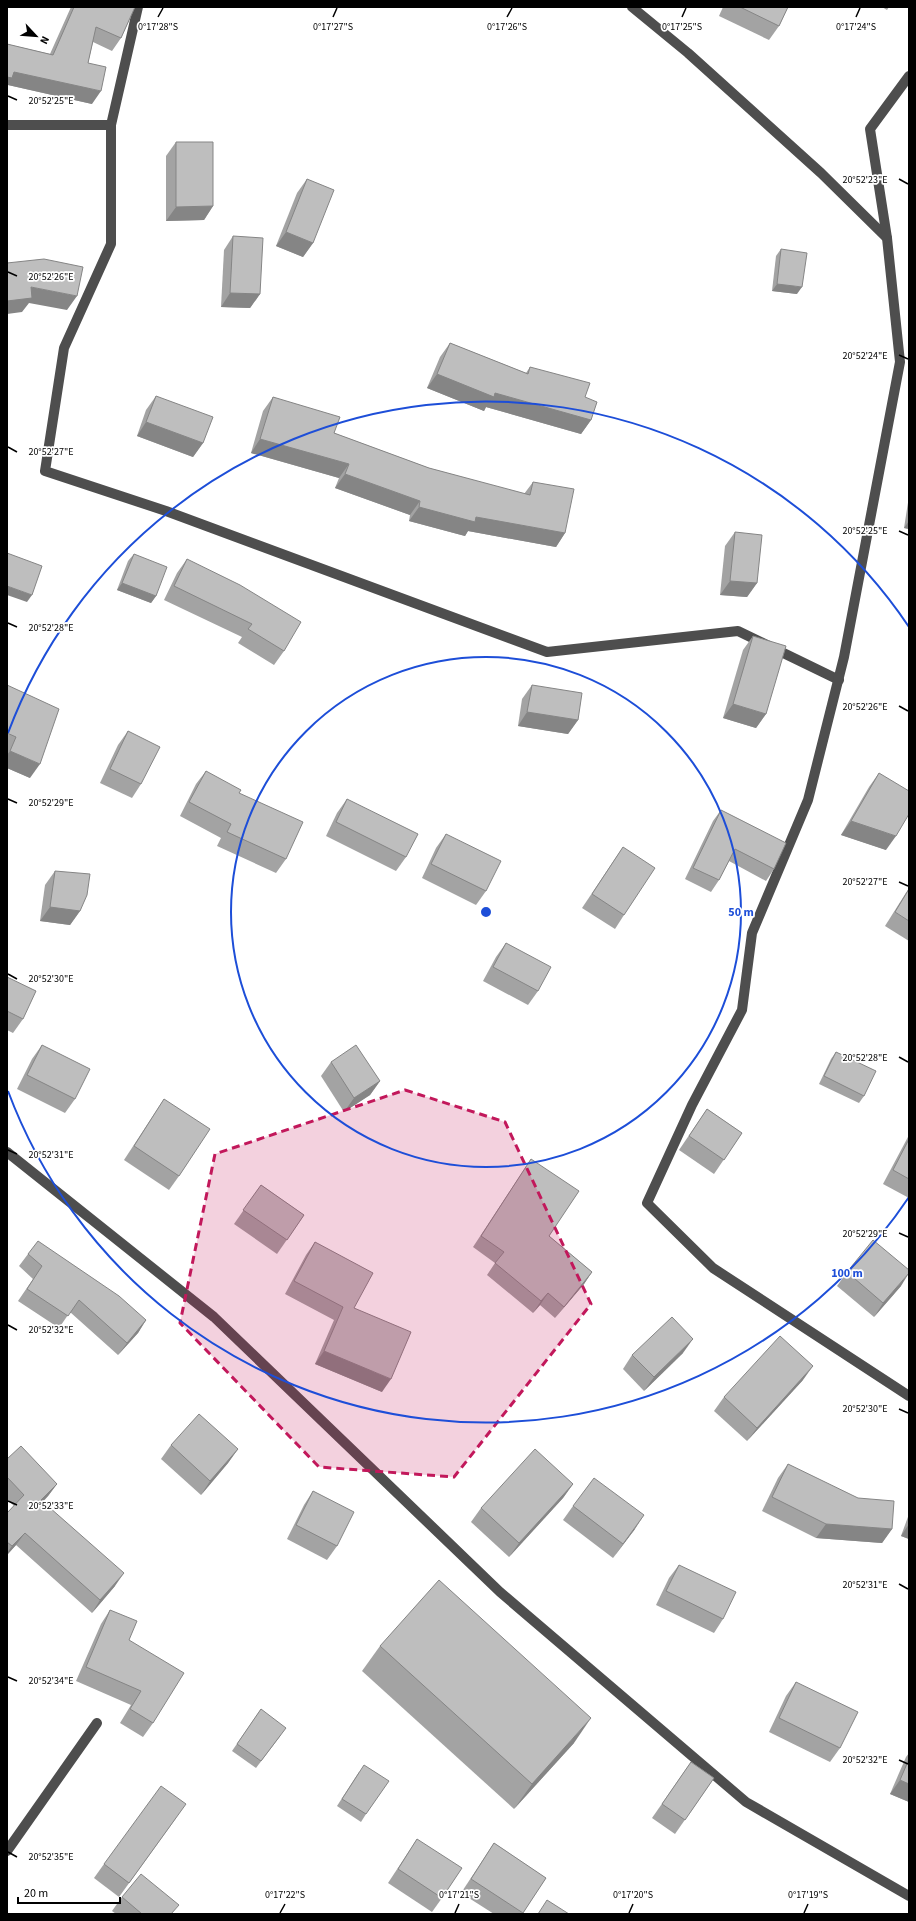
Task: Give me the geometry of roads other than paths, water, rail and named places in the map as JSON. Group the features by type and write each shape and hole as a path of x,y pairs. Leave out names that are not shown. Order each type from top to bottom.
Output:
{"street":[{"path":"138,7 111,126 110,244 64,348 45,471 166,511 547,652 738,631 838,680"},
{"path":"632,7 688,53 815,168 887,238"},
{"path":"909,76 870,129 887,238 900,362 838,680 808,800 752,933 742,1010 692,1105 647,1203 713,1268 909,1396"},
{"path":"7,125 111,126"},
{"path":"7,1152 214,1318 500,1592 746,1802 909,1896"},
{"path":"7,1851 97,1724"}]}
